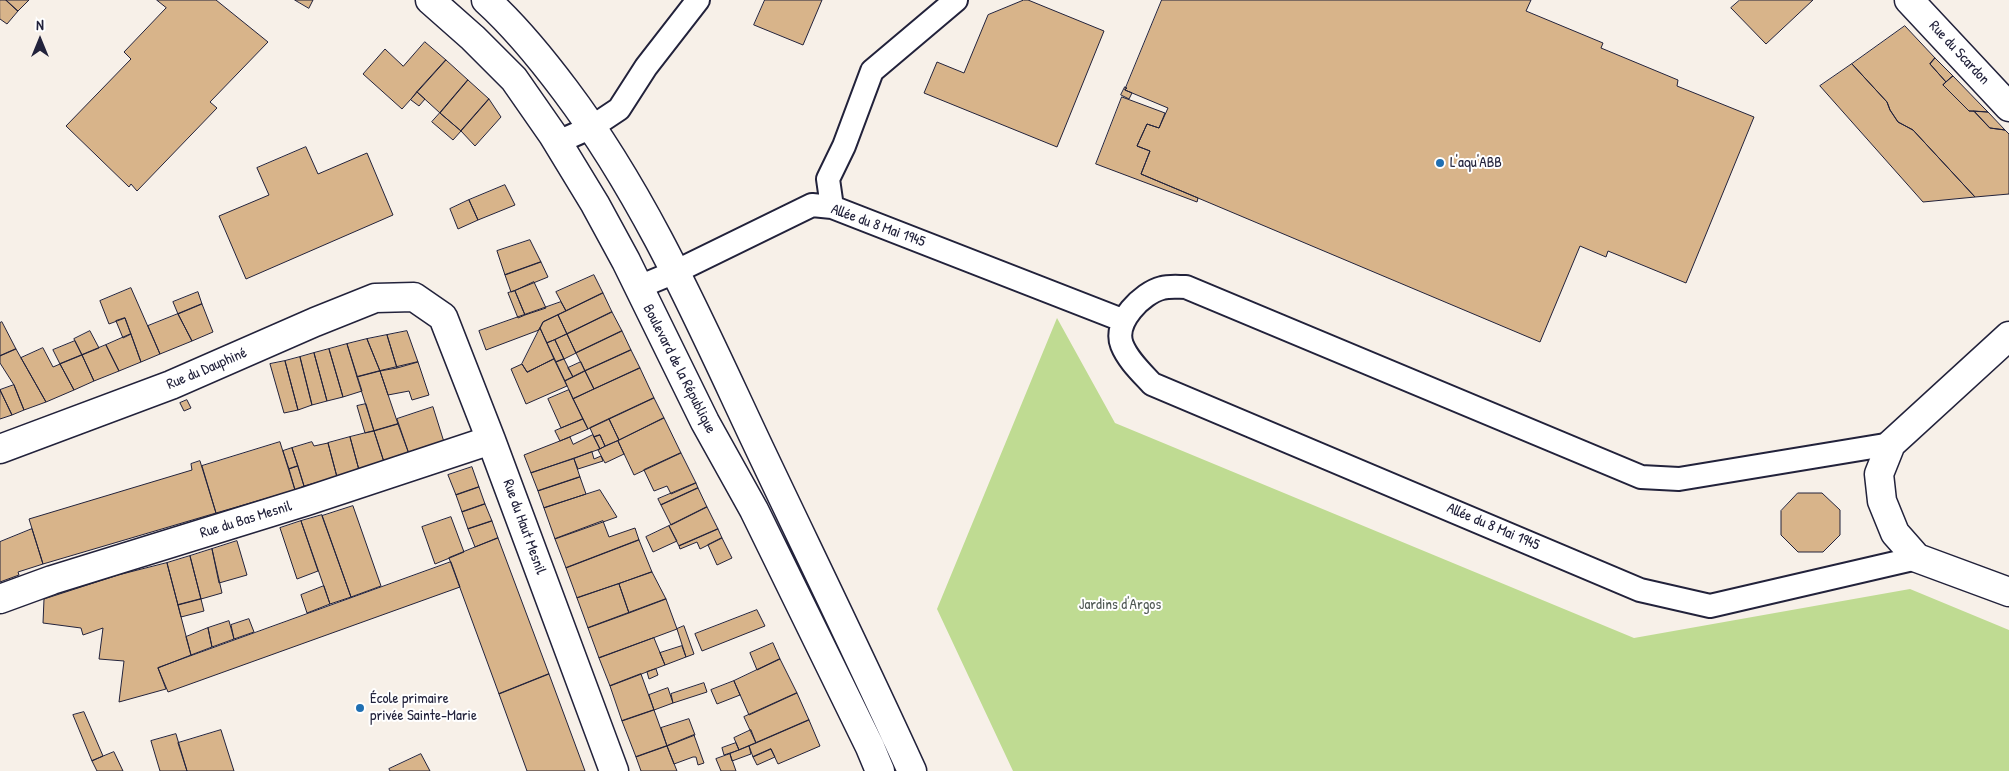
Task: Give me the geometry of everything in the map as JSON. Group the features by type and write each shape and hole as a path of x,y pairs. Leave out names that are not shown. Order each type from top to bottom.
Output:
{"street":[{"name":"Boulevard de la République","path":"430,0 473,38 514,79 558,142 595,204 705,422 762,527 880,771"},
{"path":"486,0 501,13 538,53 618,166 675,272 863,664 912,771"},
{"name":"Rue du Scardon","path":"1909,0 2009,107"},
{"name":"Rue du Haut Mesnil","path":"414,297 443,317 491,440 614,771"},
{"name":"Rue du Dauphiné","path":"0,449 171,385 375,298 414,297"},
{"path":"2009,336 1891,444 1878,474 1882,500 1895,534 1917,558 2009,592"},
{"name":"Rue du Bas Mesnil","path":"0,599 52,580 307,501 491,440"}],"lane":[{"path":"558,142 592,127 619,110 646,67 698,0"},
{"path":"832,207 828,178 844,146 872,71 956,0"},
{"name":"Allée du 8 Mai 1945","path":"638,287 675,272 812,205 832,207 1122,320 1121,342 1130,359 1152,384 1640,590 1710,606 1917,558"},
{"path":"1122,320 1140,300 1162,288 1186,287 1641,477 1679,479 1891,444"}],"green space":[{"name":"Jardins d'Argos","path":"1057,318 1115,423 1634,638 1910,589 2009,630 2009,771 1013,771 937,609"}],"building":[{"path":"0,0 6,0 18,11 7,24 0,19"},
{"path":"6,0 29,0 18,11"},
{"path":"157,0 216,0 268,42 210,102 217,108 137,191 131,184 129,187 66,126 131,59 124,52 166,8"},
{"path":"295,0 313,0 309,8"},
{"path":"765,0 822,0 803,45 754,25"},
{"path":"1024,0 1104,31 1057,147 924,93 937,62 964,73 988,15"},
{"name":"L'aqu'ABB","path":"1162,0 1531,0 1526,11 1603,43 1601,48 1678,80 1677,86 1754,117 1686,283 1608,251 1606,257 1580,246 1540,342 1141,174 1150,151 1137,146 1147,124 1159,128 1168,108 1125,90"},
{"path":"1740,0 1813,0 1766,44 1731,8"},
{"path":"1905,26 1935,58 1930,64 1946,82 1943,85 1969,111 1974,111 1990,128 2005,130 2009,134 2009,194 1975,197 1913,130 1898,122 1887,102 1852,64"},
{"path":"425,42 446,60 402,109 363,74 385,49 403,66"},
{"path":"1935,58 1953,76 1946,82 1930,64"},
{"path":"446,60 468,80 440,113 417,92"},
{"path":"1852,64 1887,102 1898,122 1913,130 1975,197 1923,202 1820,86"},
{"path":"1953,76 1988,112 1969,111 1943,85"},
{"path":"468,80 489,99 461,131 440,113"},
{"path":"1125,87 1127,88 1125,90 1132,93 1129,99 1121,95"},
{"path":"417,92 425,99 419,106 411,100"},
{"path":"1122,97 1165,113 1159,128 1147,124 1137,146 1150,151 1141,174 1198,198 1197,202 1096,164"},
{"path":"489,99 501,117 475,146 461,131"},
{"path":"1974,111 1988,112 2005,130 1990,128"},
{"path":"440,113 461,131 453,140 432,122"},
{"path":"306,147 318,174 367,153 393,215 246,279 219,216 269,195 257,168"},
{"path":"505,185 515,205 478,220 469,200"},
{"path":"469,200 478,220 458,229 450,209"},
{"path":"530,240 541,262 505,275 497,251"},
{"path":"541,262 548,277 511,292 505,275"},
{"path":"594,275 603,293 566,311 556,292"},
{"path":"534,282 546,308 525,315 515,291"},
{"path":"131,288 160,354 141,362 125,318 109,324 100,301"},
{"path":"515,291 525,315 518,318 508,293"},
{"path":"198,292 202,304 178,314 173,302"},
{"path":"603,293 612,312 567,334 558,315"},
{"path":"561,302 566,311 543,322 539,330 486,350 479,331"},
{"path":"202,304 213,332 192,341 178,314"},
{"path":"612,312 622,331 576,353 567,334"},
{"path":"178,314 192,341 160,354 148,326"},
{"path":"558,315 567,334 547,343 540,328 543,322"},
{"path":"125,318 131,334 123,338 116,321"},
{"path":"2,322 16,349 0,356 0,323"},
{"path":"540,328 554,359 527,372 522,364"},
{"path":"90,331 99,348 82,355 74,339"},
{"path":"407,331 418,362 397,368 387,335"},
{"path":"622,331 631,350 585,371 576,353"},
{"path":"131,334 141,362 119,371 106,345"},
{"path":"567,334 576,353 564,359 555,340"},
{"path":"387,335 397,368 380,371 367,339"},
{"path":"367,339 380,371 357,377 347,344"},
{"path":"555,340 564,359 556,362 547,343"},
{"path":"75,341 82,355 60,364 53,350"},
{"path":"347,344 362,391 343,397 329,349"},
{"path":"106,345 119,371 94,381 82,355"},
{"path":"43,348 53,367 60,364 74,390 46,402 21,358"},
{"path":"16,349 46,402 24,410 14,385 0,363 0,356"},
{"path":"329,349 343,397 327,401 314,353"},
{"path":"631,350 640,368 594,389 585,371"},
{"path":"314,353 327,401 312,405 300,357"},
{"path":"82,355 94,381 74,390 60,364"},
{"path":"300,357 312,405 298,410 285,361"},
{"path":"554,359 567,386 526,404 511,369 522,364 527,372"},
{"path":"564,359 573,377 565,381 556,362"},
{"path":"285,361 298,410 284,413 270,364"},
{"path":"418,362 429,395 412,400 409,391 388,395 380,371"},
{"path":"581,362 585,371 573,377 568,368"},
{"path":"640,368 654,398 588,429 573,399"},
{"path":"380,371 398,424 374,431 357,377"},
{"path":"585,371 594,389 573,399 565,381"},
{"path":"14,385 24,410 12,415 0,390"},
{"path":"0,390 12,415 0,419"},
{"path":"569,390 583,419 561,428 548,399"},
{"path":"654,398 664,418 619,440 609,419"},
{"path":"187,400 191,408 184,411 180,403"},
{"path":"366,404 374,431 365,433 357,406"},
{"path":"433,407 444,442 409,454 397,419"},
{"path":"664,418 681,453 634,475 618,441"},
{"path":"583,419 588,429 560,441 555,431"},
{"path":"609,419 619,440 605,446 600,435 594,437 590,428"},
{"path":"398,424 409,454 384,462 374,431"},
{"path":"374,431 384,462 359,470 350,437"},
{"path":"593,435 600,449 531,473 524,455 570,437 573,444"},
{"path":"600,435 605,446 600,449 594,437"},
{"path":"350,437 359,470 337,477 328,443"},
{"path":"618,441 624,454 605,463 598,450"},
{"path":"280,442 295,490 216,513 202,466"},
{"path":"312,442 314,446 328,443 337,477 304,486 292,448"},
{"path":"292,448 298,466 289,469 283,451"},
{"path":"592,452 594,459 601,456 603,461 578,469 574,459"},
{"path":"681,453 696,483 671,494 667,486 654,491 644,470"},
{"path":"574,459 580,477 538,491 531,473"},
{"path":"200,461 216,513 43,564 29,519 192,470 191,464"},
{"path":"298,466 304,486 295,490 289,469"},
{"path":"472,467 479,487 456,495 448,475"},
{"path":"580,477 586,494 544,508 538,491"},
{"path":"696,483 698,488 661,505 658,499"},
{"path":"479,487 485,504 462,512 456,495"},
{"path":"698,488 707,507 671,525 661,505"},
{"path":"600,490 617,517 555,539 544,508"},
{"path":"1798,493 1822,493 1840,510 1840,535 1823,552 1798,552 1781,535 1781,511"},
{"path":"485,504 492,521 468,529 462,512"},
{"path":"353,506 381,586 351,597 322,516"},
{"path":"707,507 718,529 679,546 669,526"},
{"path":"322,515 351,597 330,604 301,521"},
{"path":"451,517 464,552 435,564 422,527"},
{"path":"301,521 318,571 297,579 280,528"},
{"path":"492,521 498,538 475,547 468,529"},
{"path":"603,521 609,537 635,528 639,540 566,568 555,539"},
{"path":"669,526 677,541 653,552 646,537"},
{"path":"32,529 43,564 18,572 19,575 0,582 0,542"},
{"path":"718,529 722,538 700,549 697,542 680,549 679,546"},
{"path":"498,538 549,674 499,694 449,558"},
{"path":"722,538 732,558 717,565 708,545"},
{"path":"639,540 652,572 577,598 566,568"},
{"path":"237,541 247,575 219,583 212,549"},
{"path":"212,549 222,593 201,599 190,556"},
{"path":"190,556 201,599 178,605 167,563"},
{"path":"451,562 460,587 168,692 158,668"},
{"path":"167,563 191,655 158,668 166,689 119,702 124,661 99,659 103,628 83,635 81,628 43,623 44,599 118,575"},
{"path":"652,572 666,599 629,613 619,584"},
{"path":"619,584 629,613 588,628 577,598"},
{"path":"324,586 330,604 307,613 301,595"},
{"path":"201,599 204,611 181,617 178,605"},
{"path":"666,599 677,629 599,658 588,628"},
{"path":"757,610 765,626 702,651 695,634"},
{"path":"249,619 254,632 234,639 231,625"},
{"path":"229,621 234,639 212,647 208,628"},
{"path":"684,626 694,654 686,657 677,629"},
{"path":"208,628 212,647 191,655 186,637"},
{"path":"654,638 665,665 610,686 599,658"},
{"path":"773,643 780,659 757,670 750,653"},
{"path":"682,646 686,657 665,665 660,653"},
{"path":"780,659 797,693 749,715 734,681"},
{"path":"656,669 658,675 649,679 647,672"},
{"path":"549,674 585,771 527,771 499,694"},
{"path":"641,674 654,710 622,721 610,686"},
{"path":"734,681 740,695 717,704 711,690"},
{"path":"704,683 707,692 673,703 671,694"},
{"path":"668,688 673,703 654,710 649,695"},
{"path":"797,693 809,720 756,743 744,717"},
{"path":"654,710 667,746 636,757 622,721"},
{"path":"84,712 103,756 92,761 73,715"},
{"path":"689,719 695,735 667,746 661,728"},
{"path":"809,720 820,746 778,764 771,749 753,757 749,746"},
{"path":"221,730 234,771 187,771 178,743"},
{"path":"751,730 756,743 739,750 734,738"},
{"path":"176,734 187,771 160,771 151,741"},
{"path":"694,735 704,763 698,765 696,757 693,757 674,764 667,746"},
{"path":"736,743 739,750 724,755 722,748"},
{"path":"667,746 677,771 641,771 636,757"},
{"path":"749,746 751,754 732,761 730,754"},
{"path":"771,749 775,757 757,765 753,757"},
{"path":"114,752 123,771 97,771 92,761"},
{"path":"421,754 430,771 390,771 389,769"},
{"path":"730,754 736,771 721,771 716,759"}],"place":[{"name":"L'aqu'ABB","path":"1440,163"},
{"name":"École primaire privée Sainte-Marie","path":"360,708"}]}
